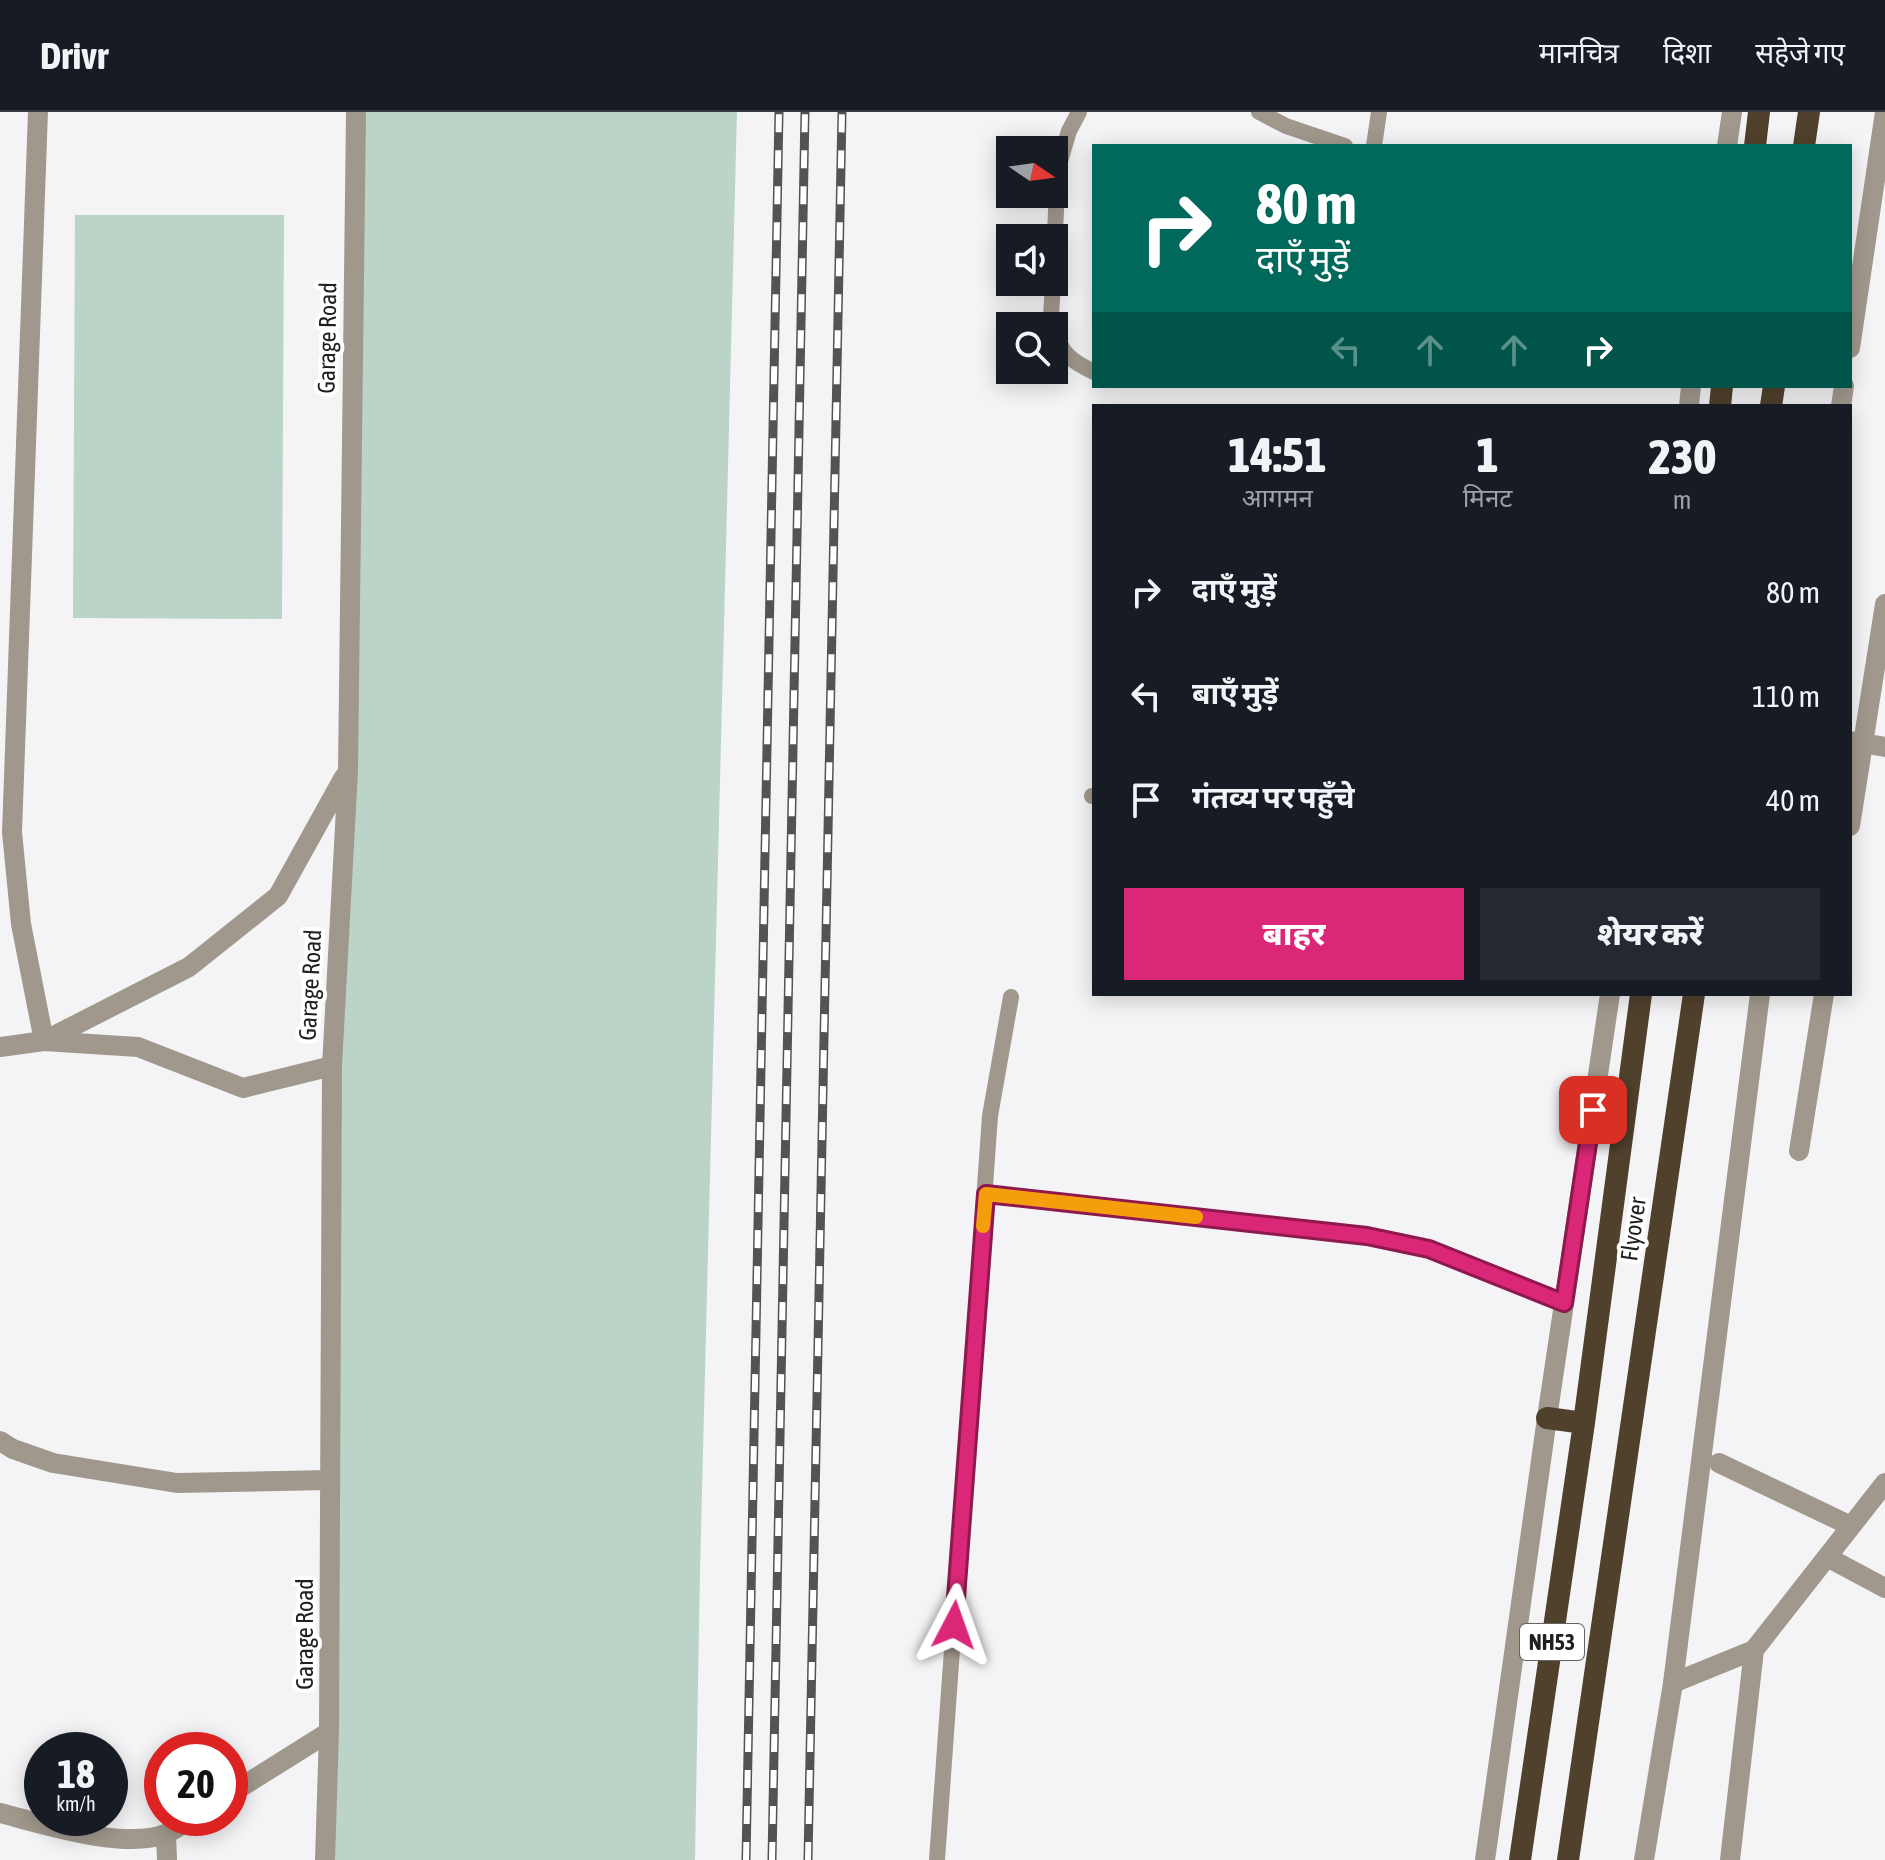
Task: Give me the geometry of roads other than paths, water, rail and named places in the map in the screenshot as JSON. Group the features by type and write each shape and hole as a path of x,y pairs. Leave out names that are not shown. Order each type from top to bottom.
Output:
{"highway":[{"path":"1755,144 1759,112"},
{"path":"1804,144 1809,112"},
{"name":"Flyover","path":"1584,1423 1641,996"},
{"name":"Flyover","path":"1568,1860 1694,996"},
{"path":"1547,1418 1584,1423"},
{"name":"NH53","path":"1520,1860 1584,1423"}],"street":[{"path":"38,112 6,833 44,1041"},
{"name":"Garage Road","path":"325,1860 329,1732 332,1066 348,771 356,112"},
{"path":"1727,144 1732,112"},
{"path":"1852,335 1885,112"},
{"path":"1852,798 1856,742 1885,604"},
{"path":"1856,742 1885,747"},
{"path":"44,1041 189,967 278,896 348,771"},
{"path":"1485,1860 1610,996"},
{"path":"1644,1860 1673,1683 1760,996"},
{"path":"1799,1151 1824,996"},
{"path":"0,1047 44,1041 138,1047 243,1088 332,1066"},
{"path":"0,1441 13,1449 53,1463 177,1483 330,1480"},
{"path":"1719,1463 1851,1526"},
{"path":"1673,1683 1754,1650 1885,1483"},
{"path":"1827,1557 1885,1588"},
{"path":"1730,1860 1754,1650"},
{"path":"248,1783 329,1732"},
{"path":"0,1813 110,1839 140,1840 157,1836"},
{"path":"166,1836 167,1860"}],"lane":[{"path":"1055,224 1058,168 1069,131 1079,112"},
{"path":"1259,112 1286,126 1339,144"},
{"path":"1374,144 1379,112"},
{"path":"1068,356 1092,371"},
{"path":"937,1860 990,1116 1011,997"},
{"path":"986,1194 1367,1236 1429,1249 1564,1303"}],"railway":[{"path":"746,1860 779,112"},
{"path":"772,1860 805,112"},
{"path":"808,1860 842,112"}]}
